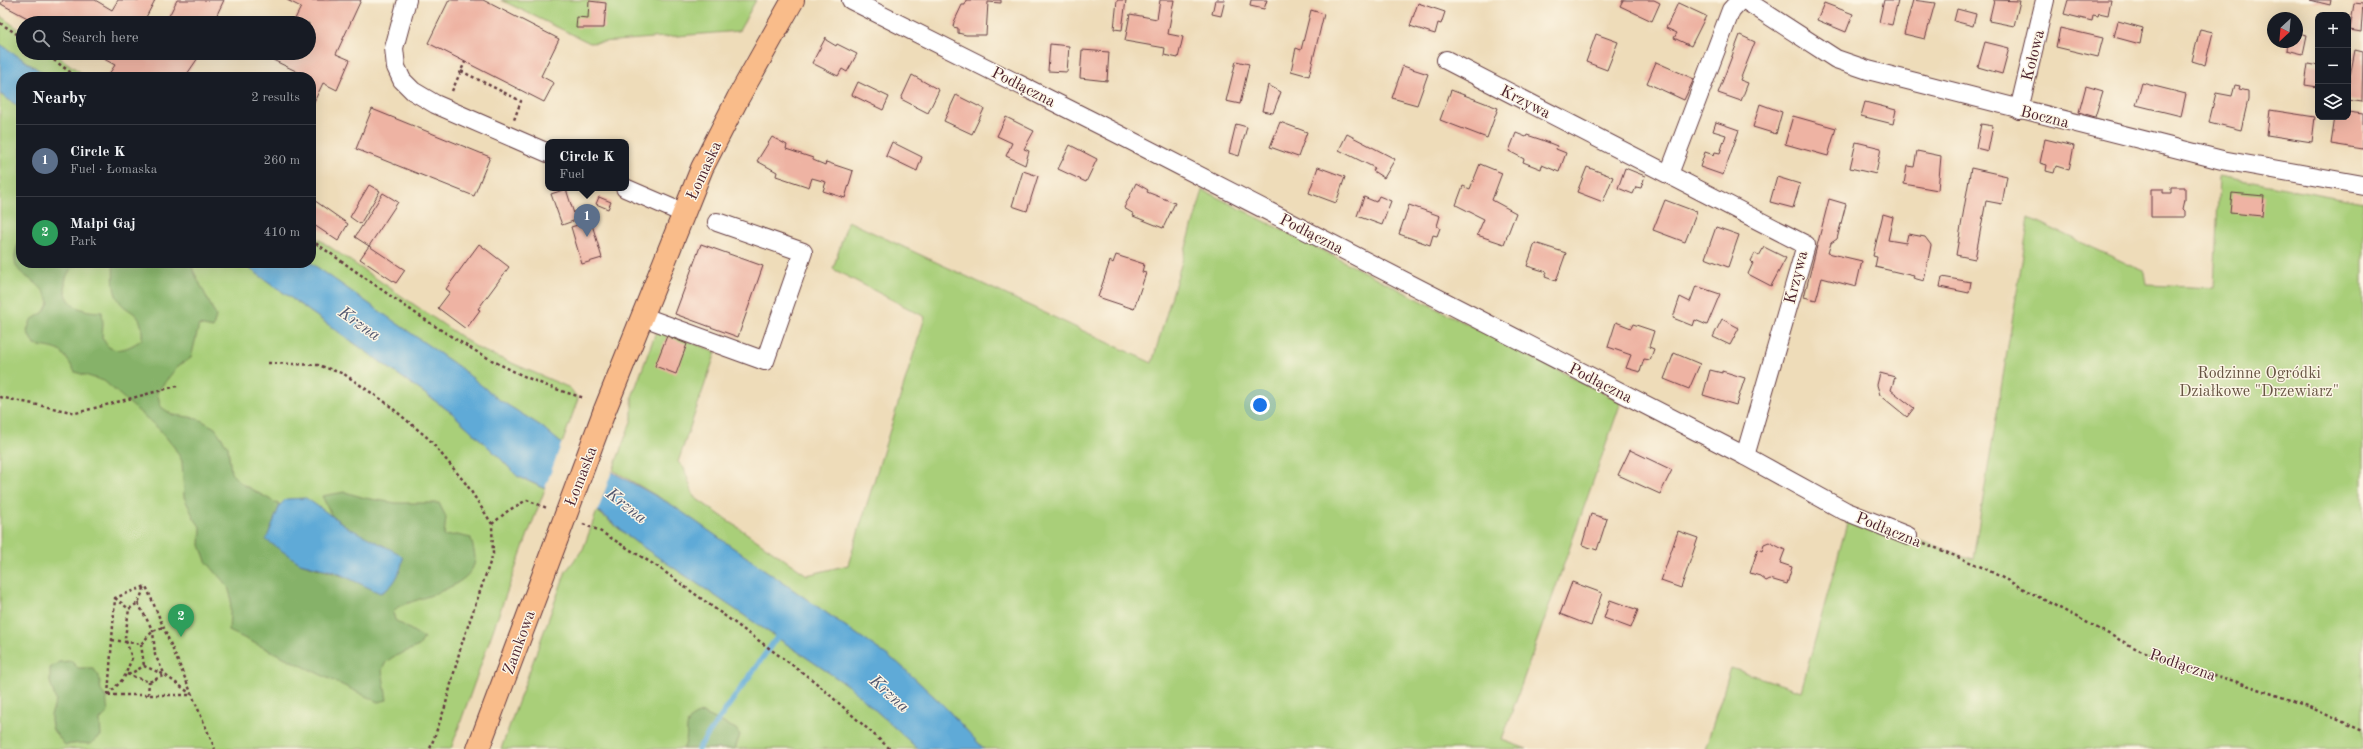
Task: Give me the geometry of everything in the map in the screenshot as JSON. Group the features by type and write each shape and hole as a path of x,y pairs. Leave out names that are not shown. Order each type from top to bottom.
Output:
{"main road":[{"name":"Łomaska","path":"558,536 641,316 677,211 690,162 721,101 779,0"},
{"name":"Łomaska","path":"628,349 648,268 738,98 794,0"},
{"name":"Zamkowa","path":"478,749 558,536"}],"street":[{"path":"407,0 394,48 396,67 402,80 412,91 444,108 545,152"},
{"name":"Podłączna","path":"851,0 1116,133 1745,456 1845,511 1908,536"},
{"path":"1669,174 1731,10 1740,0"},
{"name":"Boczna","path":"1745,0 1836,59 1868,70 2019,110 2222,160 2363,185"},
{"name":"Kołowa","path":"2019,110 2045,0"},
{"name":"Krzywa","path":"1446,60 1806,245 1745,456"},
{"path":"629,190 677,211"},
{"path":"641,316 765,361 803,252 717,222"}],"path":[{"path":"0,23 16,33"},
{"path":"54,60 71,72"},
{"path":"444,108 466,62"},
{"path":"461,71 521,101 508,136"},
{"path":"316,243 482,353 554,389 585,398"},
{"path":"268,363 318,365 344,374 385,402 429,439 467,485 492,524 493,554 461,646 445,707 430,749"},
{"path":"0,397 76,413 177,386"},
{"path":"492,524 509,510 528,500 549,509"},
{"path":"577,521 598,530 658,567 814,681 890,749"},
{"name":"Podłączna","path":"1908,536 1984,568 2137,649 2307,706 2363,731"},
{"path":"115,598 146,586"},
{"path":"127,674 132,658 126,641 130,609 138,603 146,586"},
{"path":"146,586 215,749"},
{"path":"115,598 130,609"},
{"path":"108,695 115,598"},
{"path":"138,603 153,631 154,655 165,675"},
{"path":"141,644 153,631 163,627"},
{"path":"112,640 141,644"},
{"path":"141,644 144,666"},
{"path":"108,695 127,674 144,666 165,675 192,695"},
{"path":"127,674 149,682 165,675"},
{"path":"148,695 149,682"},
{"path":"108,695 192,695"}],"green space":[{"path":"501,0 756,0 739,31 590,43"},
{"path":"0,16 16,27 16,55 0,44"},
{"path":"24,60 63,60 80,72 42,72"},
{"path":"0,94 16,105 16,268 249,268 452,413 517,476 545,489 451,749 0,749"},
{"name":"Rodzinne Ogródki Działkowe \"Drzewiarz\"","path":"2219,176 2363,202 2363,749 1705,749 1731,668 1801,691 1849,516 1973,559 2029,218 2145,272 2147,285 2214,288"},
{"path":"1203,190 1621,402 1502,740 1527,749 984,749 943,705 898,663 672,505 613,470 632,419 632,397 657,329 716,352 678,462 684,468 694,497 807,575 848,565 925,317 833,269 848,221 1152,363"},
{"path":"316,237 479,349 570,388 578,399 562,444 541,426 498,399 459,367 316,267"},
{"path":"73,268 69,272 65,283 65,291 68,297 71,302 81,309 102,312 102,337 109,347 117,350 126,348 142,339 142,328 137,316 119,302 115,291 113,268 193,268 216,316 213,328 199,325 191,358 178,366 157,392 161,407 173,415 197,418 215,428 228,447 231,473 242,484 280,505 267,540 300,563 353,579 349,528 332,516 322,496 345,492 365,498 396,503 439,503 446,517 444,536 457,535 471,538 475,559 472,569 465,577 444,590 398,607 393,612 395,620 424,638 419,646 393,657 386,662 382,670 387,700 378,702 229,631 231,597 228,587 206,561 200,545 201,528 194,518 184,497 182,461 174,447 159,429 104,381 75,372 63,354 59,351 34,345 27,331 31,320 44,312 49,302 44,292 18,269"},
{"path":"597,511 634,541 850,687 918,749 501,749 566,571 583,549"},
{"path":"71,661 78,668 93,668 99,676 101,691 106,697 108,712 100,720 101,736 90,744 81,743 65,745 53,730 51,715 56,701 50,682 50,668 59,662"},
{"path":"703,713 736,729 740,735 735,749 683,749 688,723 695,715"}],"water":[{"path":"0,44 16,55 16,60 24,60 42,72 16,72 16,105 0,94"},
{"name":"Krzna","path":"316,267 459,367 498,399 541,426 562,444 672,505 898,663 943,705 984,749 918,749 850,687 634,541 601,513 517,476 452,413 249,268 316,268"},
{"path":"306,498 349,528 398,553 403,558 399,574 385,591 380,593 335,572 300,563 266,540 280,505 286,499"}],"pier":[{"path":"562,442 613,468 597,513 544,491"}],"building":[{"path":"3,0 95,0 112,10 118,0 155,0 147,16 24,16 1,4"},
{"path":"177,0 224,0 216,16 169,16"},
{"path":"287,0 361,0 336,54 350,60 337,90 323,83 316,98 316,72 298,72 273,60 316,60 316,16 296,16 301,7"},
{"path":"449,0 483,0 559,39 541,76 554,83 544,102 428,43"},
{"path":"966,0 1001,0 1001,3 988,2 986,35 966,35 958,33 958,28 953,27 962,5 965,5"},
{"path":"1117,0 1126,0 1122,30 1114,29"},
{"path":"1160,0 1174,0 1168,34 1183,37 1178,58 1164,55 1165,48 1125,41 1130,14 1157,19"},
{"path":"1215,0 1225,0 1221,16 1212,14"},
{"path":"1251,0 1267,0 1264,9 1250,6"},
{"path":"1623,0 1654,0 1660,3 1652,21 1620,6"},
{"path":"1884,0 1898,0 1892,25 1879,22"},
{"path":"1913,0 1935,3 1925,39 1904,34"},
{"path":"1994,0 2020,1 2014,26 1989,21"},
{"path":"2068,0 2111,0 2108,15 2099,13 2098,16 2093,15 2092,21 2064,14"},
{"path":"2310,0 2331,0 2330,5"},
{"path":"589,1 606,3 604,28 576,28 577,17 588,18"},
{"path":"1418,3 1445,12 1441,24 1438,23 1435,34 1410,26"},
{"path":"1678,3 1706,16 1691,46 1674,38 1677,33 1666,28"},
{"path":"1824,3 1853,14 1846,32 1817,20"},
{"path":"2354,3 2363,4 2361,32 2351,30"},
{"path":"1957,9 1976,14 1973,26 1954,21"},
{"path":"1311,10 1324,14 1309,76 1291,71 1296,48 1301,50"},
{"path":"2118,21 2143,28 2140,44 2114,37"},
{"path":"2060,28 2103,38 2098,57 2056,47"},
{"path":"2200,29 2213,32 2205,65 2192,61"},
{"path":"1596,34 1618,42 1607,70 1586,62"},
{"path":"2303,34 2307,35 2303,54 2287,50 2287,48 2303,48"},
{"path":"1740,35 1755,42 1740,80 1748,83 1741,101 1718,93"},
{"path":"826,37 826,40 836,46 837,44 857,54 847,72 842,69 838,76 812,63"},
{"path":"1985,42 2009,48 2002,74 1978,67"},
{"path":"1050,44 1069,46 1067,72 1048,71"},
{"path":"1082,50 1109,52 1107,81 1080,78"},
{"path":"2355,50 2363,52 2362,102 2351,100 2351,71"},
{"path":"106,60 197,60 188,72 110,72 115,65"},
{"path":"1236,61 1249,64 1240,104 1226,101"},
{"path":"1656,62 1694,79 1684,100 1647,83"},
{"path":"2308,64 2315,65 2315,87 2305,85"},
{"path":"1403,66 1428,74 1417,105 1392,98"},
{"path":"912,75 939,90 928,113 901,99"},
{"path":"858,82 889,97 883,110 852,95"},
{"path":"2142,83 2186,94 2181,116 2136,105"},
{"path":"1268,85 1281,92 1273,113 1262,111"},
{"path":"2235,85 2240,86 2239,89 2248,91 2248,100 2241,130 2209,122 2216,93 2232,96"},
{"path":"2086,86 2103,91 2095,117 2079,112"},
{"path":"1451,90 1498,108 1487,138 1440,120"},
{"path":"956,95 984,109 972,134 944,121"},
{"path":"1865,102 1896,110 1893,124 1861,116"},
{"path":"1760,104 1782,112 1776,134 1753,127"},
{"path":"372,109 490,157 474,196 356,149"},
{"path":"2270,110 2315,117 2312,142 2267,135"},
{"path":"2351,112 2363,114 2363,149 2331,144 2335,120 2351,120"},
{"path":"1793,116 1836,128 1828,156 1785,144"},
{"path":"1006,117 1034,131 1024,149 1029,151 1025,165 1006,156 1012,143 997,136"},
{"path":"1280,122 1307,132 1298,157 1270,147"},
{"path":"1716,122 1739,130 1723,175 1700,167 1705,152 1714,155 1715,152 1720,153 1726,135 1713,131"},
{"path":"1236,124 1247,127 1239,156 1229,153"},
{"path":"1981,124 1993,126 1988,151 1976,148"},
{"path":"1516,133 1526,137 1527,135 1557,146 1556,149 1566,153 1559,172 1542,165 1541,169 1523,162 1524,159 1509,151"},
{"path":"1347,134 1395,159 1384,178 1373,171 1375,168 1339,150"},
{"path":"772,137 787,145 786,149 813,158 813,160 825,165 826,162 853,171 845,198 823,191 826,182 812,178 809,187 776,176 777,172 757,161"},
{"path":"2045,139 2074,146 2069,170 2056,166 2054,173 2046,171 2047,165 2040,163"},
{"path":"892,142 922,157 917,171 886,156"},
{"path":"1856,142 1881,148 1876,174 1850,168"},
{"path":"1070,145 1097,159 1086,182 1058,169"},
{"path":"1917,151 1941,156 1938,190 1904,184 1907,166 1914,167"},
{"path":"1480,164 1502,173 1492,200 1516,213 1504,244 1477,235 1484,219 1456,205 1463,186 1470,189"},
{"path":"1318,167 1345,177 1336,203 1309,193"},
{"path":"1587,167 1613,177 1603,202 1577,192"},
{"path":"1625,168 1645,176 1641,188 1636,187 1633,194 1618,188"},
{"path":"1971,168 2007,176 2002,204 1986,201 1975,259 1956,255"},
{"path":"1023,171 1038,176 1027,211 1012,206"},
{"path":"1777,177 1800,184 1793,208 1770,202"},
{"path":"1136,183 1148,190 1147,192 1175,203 1163,228 1133,216 1134,214 1124,208"},
{"path":"369,185 380,191 360,224 350,217"},
{"path":"2171,187 2185,187 2183,209 2185,211 2185,217 2151,217 2151,189 2163,189 2163,193 2171,193"},
{"path":"560,191 567,191 576,220 562,225 551,194"},
{"path":"383,193 398,202 369,246 355,237"},
{"path":"2232,193 2264,196 2262,216 2230,213"},
{"path":"1379,196 1391,201 1382,225 1357,216 1364,197 1376,202"},
{"path":"599,197 611,202 608,209 596,204"},
{"path":"1829,199 1846,204 1837,239 1831,243 1828,253 1862,261 1856,287 1822,278 1816,300 1804,297"},
{"path":"1665,200 1697,212 1685,242 1653,230"},
{"path":"316,202 348,224 338,241 316,226"},
{"path":"1409,205 1440,216 1437,226 1440,228 1437,236 1433,235 1430,245 1399,234"},
{"path":"1883,214 1893,217 1888,240 1906,243 1908,234 1925,237 1931,245 1924,281 1913,278 1914,276 1875,267 1877,257 1873,256"},
{"path":"591,221 602,258 582,264 571,227"},
{"path":"1716,227 1739,235 1728,267 1705,258"},
{"path":"1535,243 1566,253 1556,281 1545,277 1547,272 1527,266"},
{"path":"479,244 509,267 478,309 480,310 466,329 438,308 450,292 446,289"},
{"path":"701,244 763,266 738,337 675,314"},
{"path":"369,246 405,270 396,283 360,259"},
{"path":"1764,247 1786,258 1771,286 1748,274 1753,263 1751,261 1755,253 1759,256"},
{"path":"1116,255 1144,264 1142,272 1146,273 1134,309 1098,297 1110,261 1113,263"},
{"path":"1942,277 1971,282 1969,293 1940,287"},
{"path":"1696,286 1720,294 1707,325 1695,320 1693,326 1673,318 1680,297 1690,302"},
{"path":"1722,319 1739,328 1730,345 1713,337"},
{"path":"1616,322 1631,328 1633,324 1654,331 1649,347 1654,349 1650,360 1644,359 1640,372 1626,368 1631,355 1608,347"},
{"path":"667,336 687,344 676,374 655,366"},
{"path":"1674,353 1700,364 1689,389 1664,379"},
{"path":"1710,370 1722,373 1722,371 1745,378 1736,405 1703,395"},
{"path":"1880,373 1895,377 1891,390 1914,408 1907,417 1880,395 1877,385"},
{"path":"1630,450 1672,470 1660,494 1618,475"},
{"path":"1591,514 1607,519 1597,550 1582,545"},
{"path":"1678,531 1698,538 1681,588 1661,581"},
{"path":"1769,542 1785,550 1780,563 1792,567 1787,584 1770,579 1766,581 1760,576 1750,573 1758,549 1762,551 1764,544"},
{"path":"1572,582 1602,593 1591,626 1560,614"},
{"path":"1610,600 1638,610 1631,628 1604,618"}],"waterway":[{"path":"698,749 780,633"}],"place":[{"name":"Circle K","path":"587,237"},
{"name":"Małpi Gaj","path":"181,637"}]}
